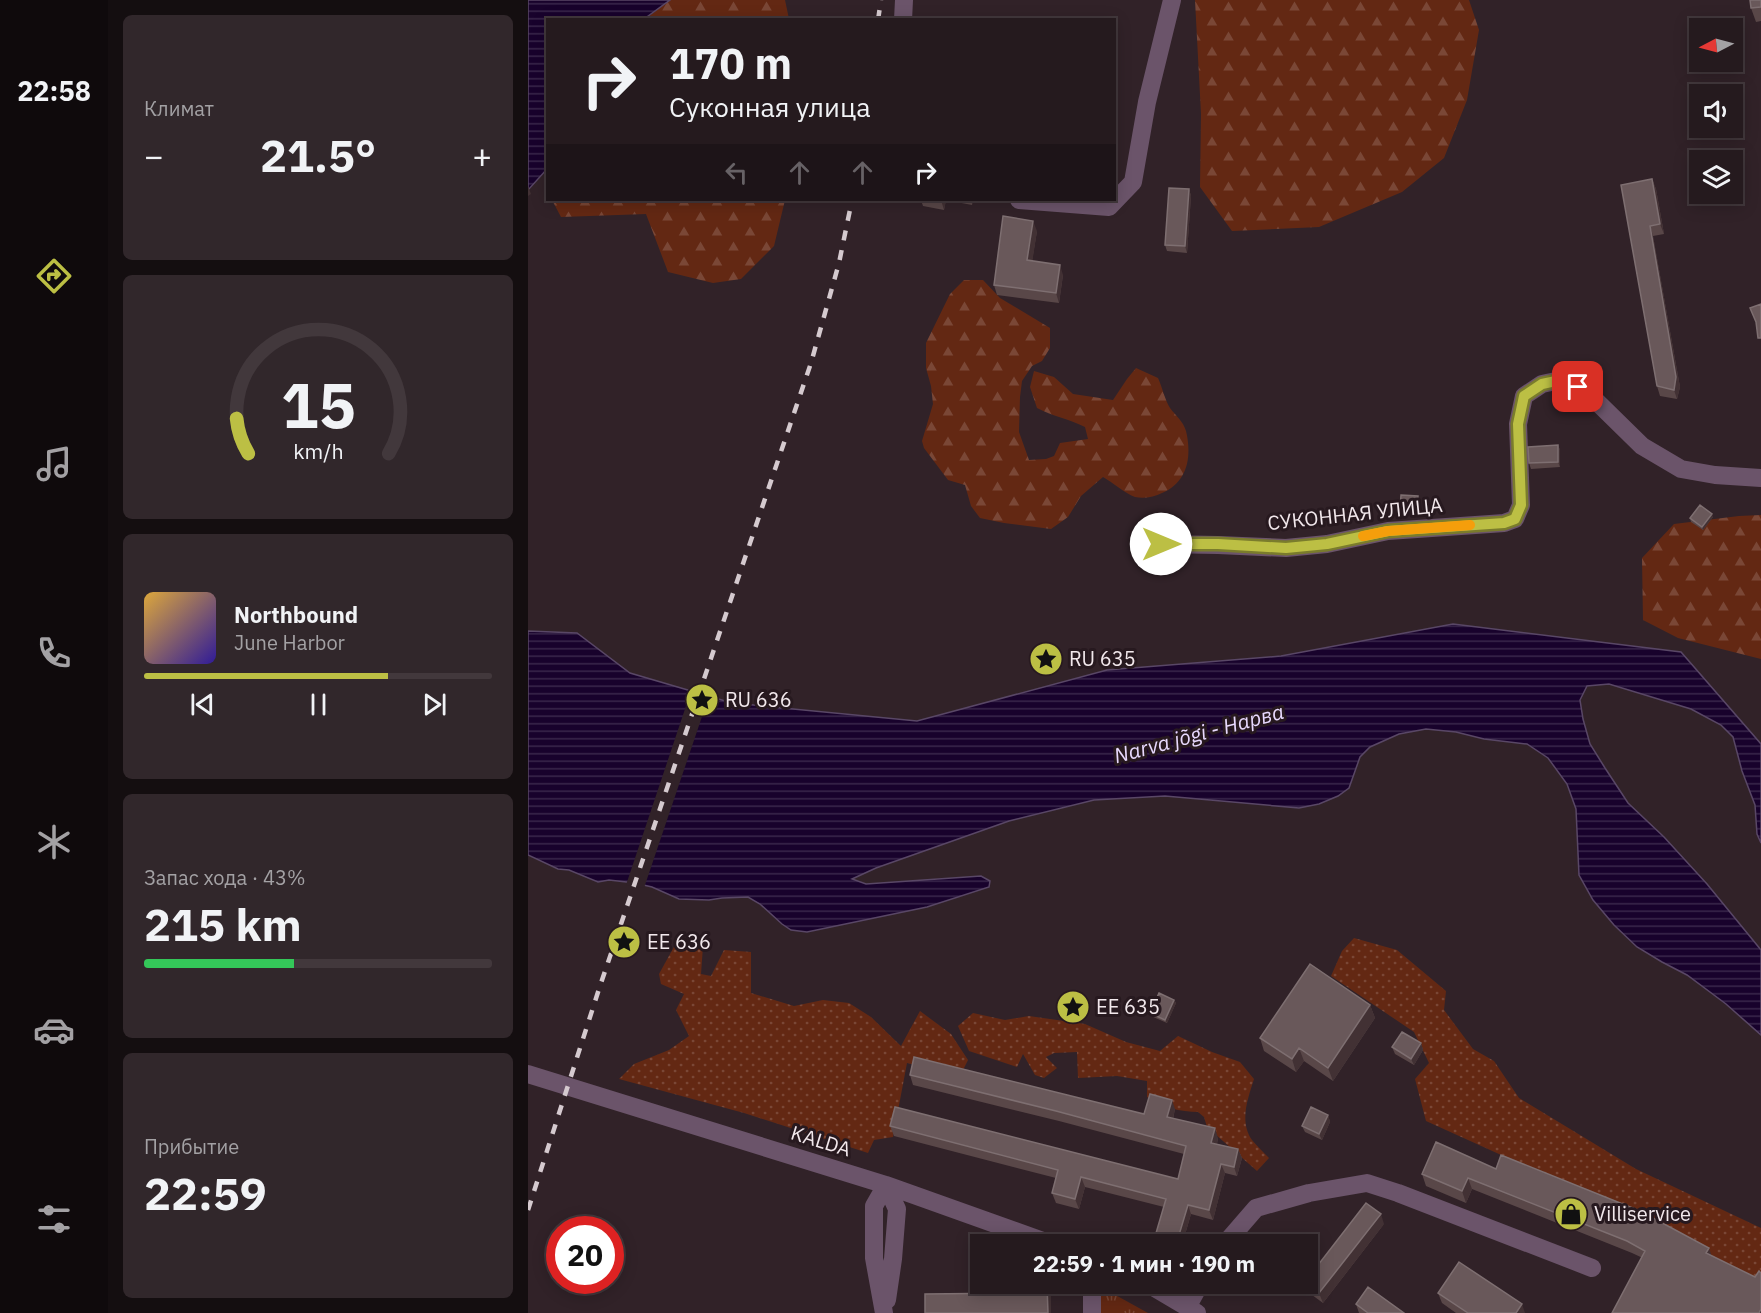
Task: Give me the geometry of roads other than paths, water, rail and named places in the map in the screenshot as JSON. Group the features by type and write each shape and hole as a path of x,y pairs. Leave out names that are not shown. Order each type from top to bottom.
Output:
{"street":[{"path":"903,18 904,0"},
{"path":"1116,200 1133,182 1148,102 1172,0"},
{"path":"1032,201 1109,207 1115,201"},
{"name":"СУКОННАЯ УЛИЦА","path":"1161,544 1218,544 1286,548 1327,544 1388,531 1504,523 1515,519 1521,505 1518,424 1524,396 1542,384 1565,379 1591,396 1642,446 1681,469 1715,475 1761,478"},
{"name":"KALDA","path":"528,1074 886,1185 1023,1234"},
{"path":"1234,1234 1256,1208 1309,1193 1367,1183 1592,1268"},
{"path":"884,1313 874,1258 874,1206 886,1185"},
{"path":"1092,1294 1092,1313"},
{"path":"1165,1294 1193,1310 1197,1294"}],"water":[{"path":"528,0 670,0 645,18 546,18 546,170 528,190"},
{"name":"Narva jõgi - Нарва","path":"1453,624 1681,652 1761,744 1761,843 1757,834 1755,805 1742,771 1733,737 1721,725 1691,709 1609,684 1587,686 1580,700 1590,744 1628,803 1664,837 1707,884 1761,950 1761,1035 1726,1004 1687,975 1637,947 1593,900 1579,875 1576,809 1567,784 1548,758 1527,744 1484,739 1456,732 1426,729 1399,734 1370,747 1360,757 1349,788 1338,796 1319,804 1299,808 1165,796 1094,800 1009,821 876,868 852,879 866,884 981,876 990,881 989,887 927,907 807,932 791,930 748,897 709,900 679,899 652,887 635,883 609,880 598,882 569,870 558,869 528,855 528,631 577,633 630,673 732,703 917,721 1107,670 1281,656"}],"railway":[{"path":"878,18 881,0"},
{"path":"528,1210 599,989 811,363 839,263 852,201"}],"place":[{"name":"RU 635","path":"1046,659"},
{"name":"RU 636","path":"702,700"},
{"name":"EE 636","path":"624,942"},
{"name":"EE 635","path":"1073,1007"},
{"name":"Villiservice","path":"1571,1214"}]}
